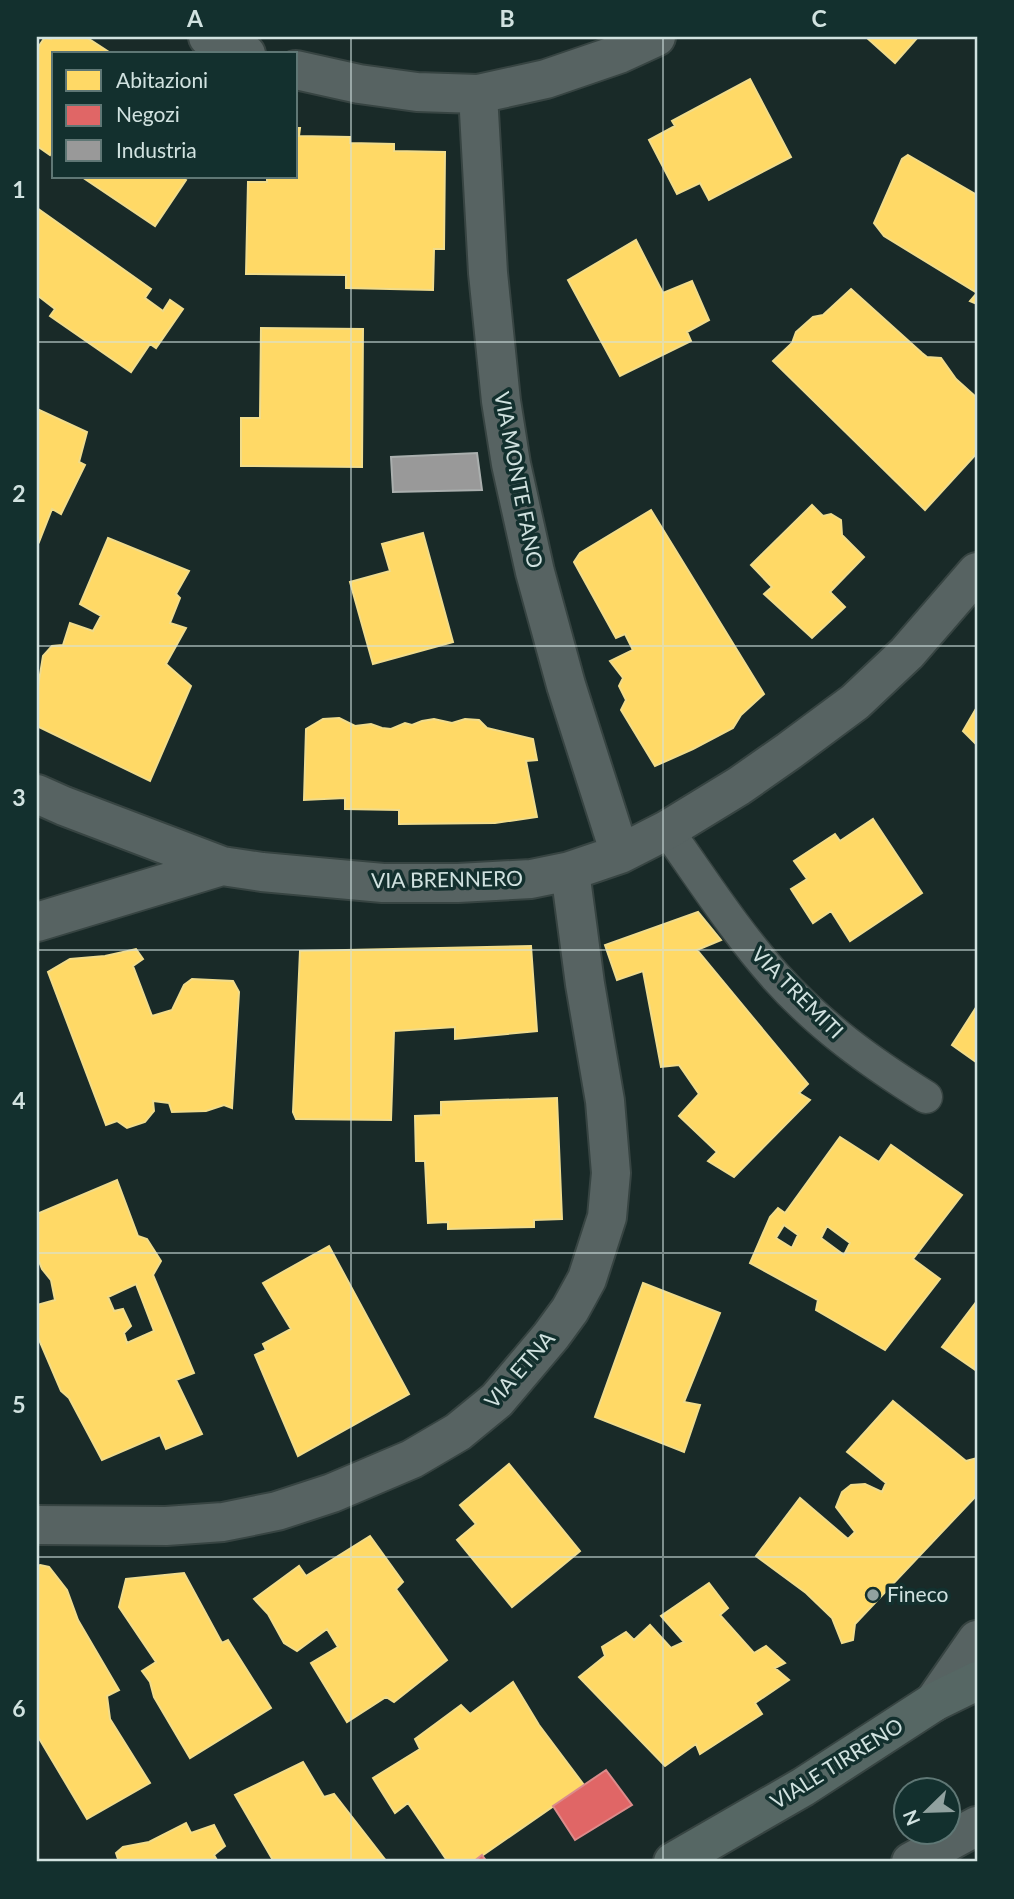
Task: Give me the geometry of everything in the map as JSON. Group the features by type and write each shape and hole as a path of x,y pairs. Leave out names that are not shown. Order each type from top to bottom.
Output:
{"main road":[{"path":"934,1702 977,1681"},
{"name":"VIALE TIRRENO","path":"673,1862 803,1787 934,1702"}],"street":[{"path":"208,37 242,52"},
{"path":"298,70 359,84 417,92 478,94 547,79 619,54 656,37"},
{"name":"VIA MONTE FANO","path":"478,94 488,273 501,401 511,464 538,584 566,685 620,854"},
{"name":"VIA BRENNERO","path":"37,794 222,866 303,877 383,883 498,882 570,871 620,854 667,830 739,786 855,702 907,653 977,572"},
{"path":"37,922 222,866"},
{"name":"VIA ETNA","path":"37,1525 166,1526 223,1522 277,1511 332,1493 412,1459 458,1432 497,1399 551,1336 579,1295 595,1257 607,1217 611,1172 605,1101 585,984 570,871"},
{"name":"VIALE TIRRENO","path":"934,1702 977,1640"},
{"path":"911,1862 977,1826"}],"lane":[{"name":"VIA TREMITI","path":"667,830 742,935 778,979 839,1037 874,1064 926,1097"}],"building: Abitazioni":[{"path":"45,37 86,37 109,52 52,52 50,155 37,146 37,49"},
{"path":"866,37 918,37 895,63"},
{"path":"750,79 791,157 709,200 700,183 677,194 649,140 675,126 672,121"},
{"path":"298,128 299,136 350,137 350,143 394,144 394,151 445,152 444,249 434,249 433,290 346,288 346,275 246,274 248,182 267,182 267,178 298,178"},
{"path":"908,155 977,195 977,293 884,236 874,223 902,159"},
{"path":"83,178 186,180 155,226"},
{"path":"37,208 151,289 145,298 163,311 170,300 183,309 156,348 150,344 131,372 50,316 55,309 37,295"},
{"path":"636,240 663,293 692,281 709,320 687,332 691,341 620,376 568,280"},
{"path":"851,289 927,357 941,358 956,379 977,398 977,453 925,510 773,361 792,343 796,332 813,317 823,315"},
{"path":"977,293 977,304 970,301"},
{"path":"261,328 363,329 362,467 241,466 241,418 260,418"},
{"path":"37,409 87,432 79,462 85,465 61,514 52,509 39,542 37,540"},
{"path":"812,505 823,516 831,514 841,520 842,535 864,557 830,592 845,607 812,638 764,594 772,587 751,565"},
{"path":"651,510 764,694 741,715 733,728 655,766 621,710 626,700 619,686 623,678 610,661 633,650 625,634 616,638 574,562 580,553"},
{"path":"423,533 453,642 373,664 350,582 390,571 382,544"},
{"path":"108,538 189,571 176,594 180,598 170,623 186,628 166,664 191,686 150,781 37,726 37,693 43,656 52,646 63,645 70,623 93,631 101,616 80,604"},
{"path":"977,707 977,745 963,731"},
{"path":"339,718 355,726 371,724 391,729 405,723 412,725 434,719 452,723 465,719 479,720 487,728 533,739 537,760 526,761 537,817 495,823 399,824 399,810 345,809 345,798 304,800 306,729 323,719"},
{"path":"873,819 922,893 850,941 831,911 813,923 791,889 807,879 794,861 835,834 840,841"},
{"path":"698,912 721,940 697,950 808,1084 799,1093 810,1100 734,1177 708,1161 717,1152 679,1116 699,1094 679,1065 661,1067 643,971 617,980 605,945"},
{"path":"531,946 537,1031 455,1039 455,1027 394,1031 391,1120 296,1119 293,1112 300,951"},
{"path":"136,949 143,959 133,966 152,1016 172,1010 184,985 192,979 233,981 239,992 232,1108 224,1105 206,1111 172,1112 169,1103 153,1101 154,1111 145,1122 127,1128 117,1121 106,1125 48,972 70,959 105,956"},
{"path":"977,1006 977,1060 976,1062 952,1045"},
{"path":"557,1098 562,1219 534,1220 534,1227 448,1229 448,1222 428,1223 425,1161 416,1161 415,1116 441,1115 441,1102"},
{"path":"840,1137 879,1162 891,1145 962,1195 913,1259 940,1279 885,1350 816,1310 818,1300 750,1263 770,1217 778,1208 785,1213","holes":["784,1225 798,1235 792,1248 776,1238","827,1226 850,1243 844,1255 821,1238"]},
{"path":"117,1180 138,1236 147,1239 161,1261 153,1275 194,1373 176,1380 202,1434 166,1449 160,1435 102,1460 69,1398 61,1391 37,1335 37,1305 55,1300 51,1280 42,1269 37,1256 37,1214","holes":["136,1284 154,1331 127,1343 124,1333 131,1326 123,1309 114,1311 108,1297"]},
{"path":"329,1246 409,1394 298,1456 255,1355 266,1350 263,1344 291,1329 263,1283"},
{"path":"643,1283 720,1313 684,1402 700,1405 684,1452 595,1417"},
{"path":"977,1301 977,1371 942,1347"},
{"path":"893,1401 966,1461 977,1458 977,1495 855,1624 853,1640 842,1643 832,1618 806,1593 756,1556 800,1498 848,1539 855,1532 836,1507 842,1492 851,1485 865,1484 882,1492 886,1483 847,1452"},
{"path":"509,1464 580,1551 512,1607 457,1540 476,1524 460,1505"},
{"path":"370,1536 403,1582 396,1589 447,1660 394,1702 386,1697 347,1722 311,1663 338,1647 327,1629 297,1651 284,1643 268,1614 254,1599 299,1566 306,1576"},
{"path":"37,1567 49,1567 67,1590 78,1620 119,1690 107,1696 110,1719 150,1783 87,1819 37,1735"},
{"path":"184,1573 222,1643 228,1640 271,1708 190,1758 142,1671 156,1662 119,1607 126,1579"},
{"path":"709,1583 728,1608 720,1615 754,1653 766,1646 785,1663 775,1668 789,1680 755,1703 762,1714 700,1754 696,1744 665,1766 579,1677 605,1656 602,1647 626,1632 634,1640 650,1625 671,1648 684,1642 661,1616"},
{"path":"513,1682 539,1725 584,1785 473,1862 448,1862 408,1803 395,1813 373,1778 420,1749 415,1739 461,1705 470,1714"},
{"path":"303,1762 324,1797 334,1794 387,1862 274,1862 235,1795"},
{"path":"186,1823 191,1833 214,1825 225,1846 214,1855 218,1862 117,1862 116,1853 123,1847 149,1842"}],"building: Negozi":[{"path":"606,1770 632,1805 575,1840 553,1806"},
{"path":"482,1855 487,1862 473,1862"}],"building: Industria":[{"path":"477,453 482,490 393,492 391,457"}],"place":[{"name":"Fineco","path":"873,1595"}]}
